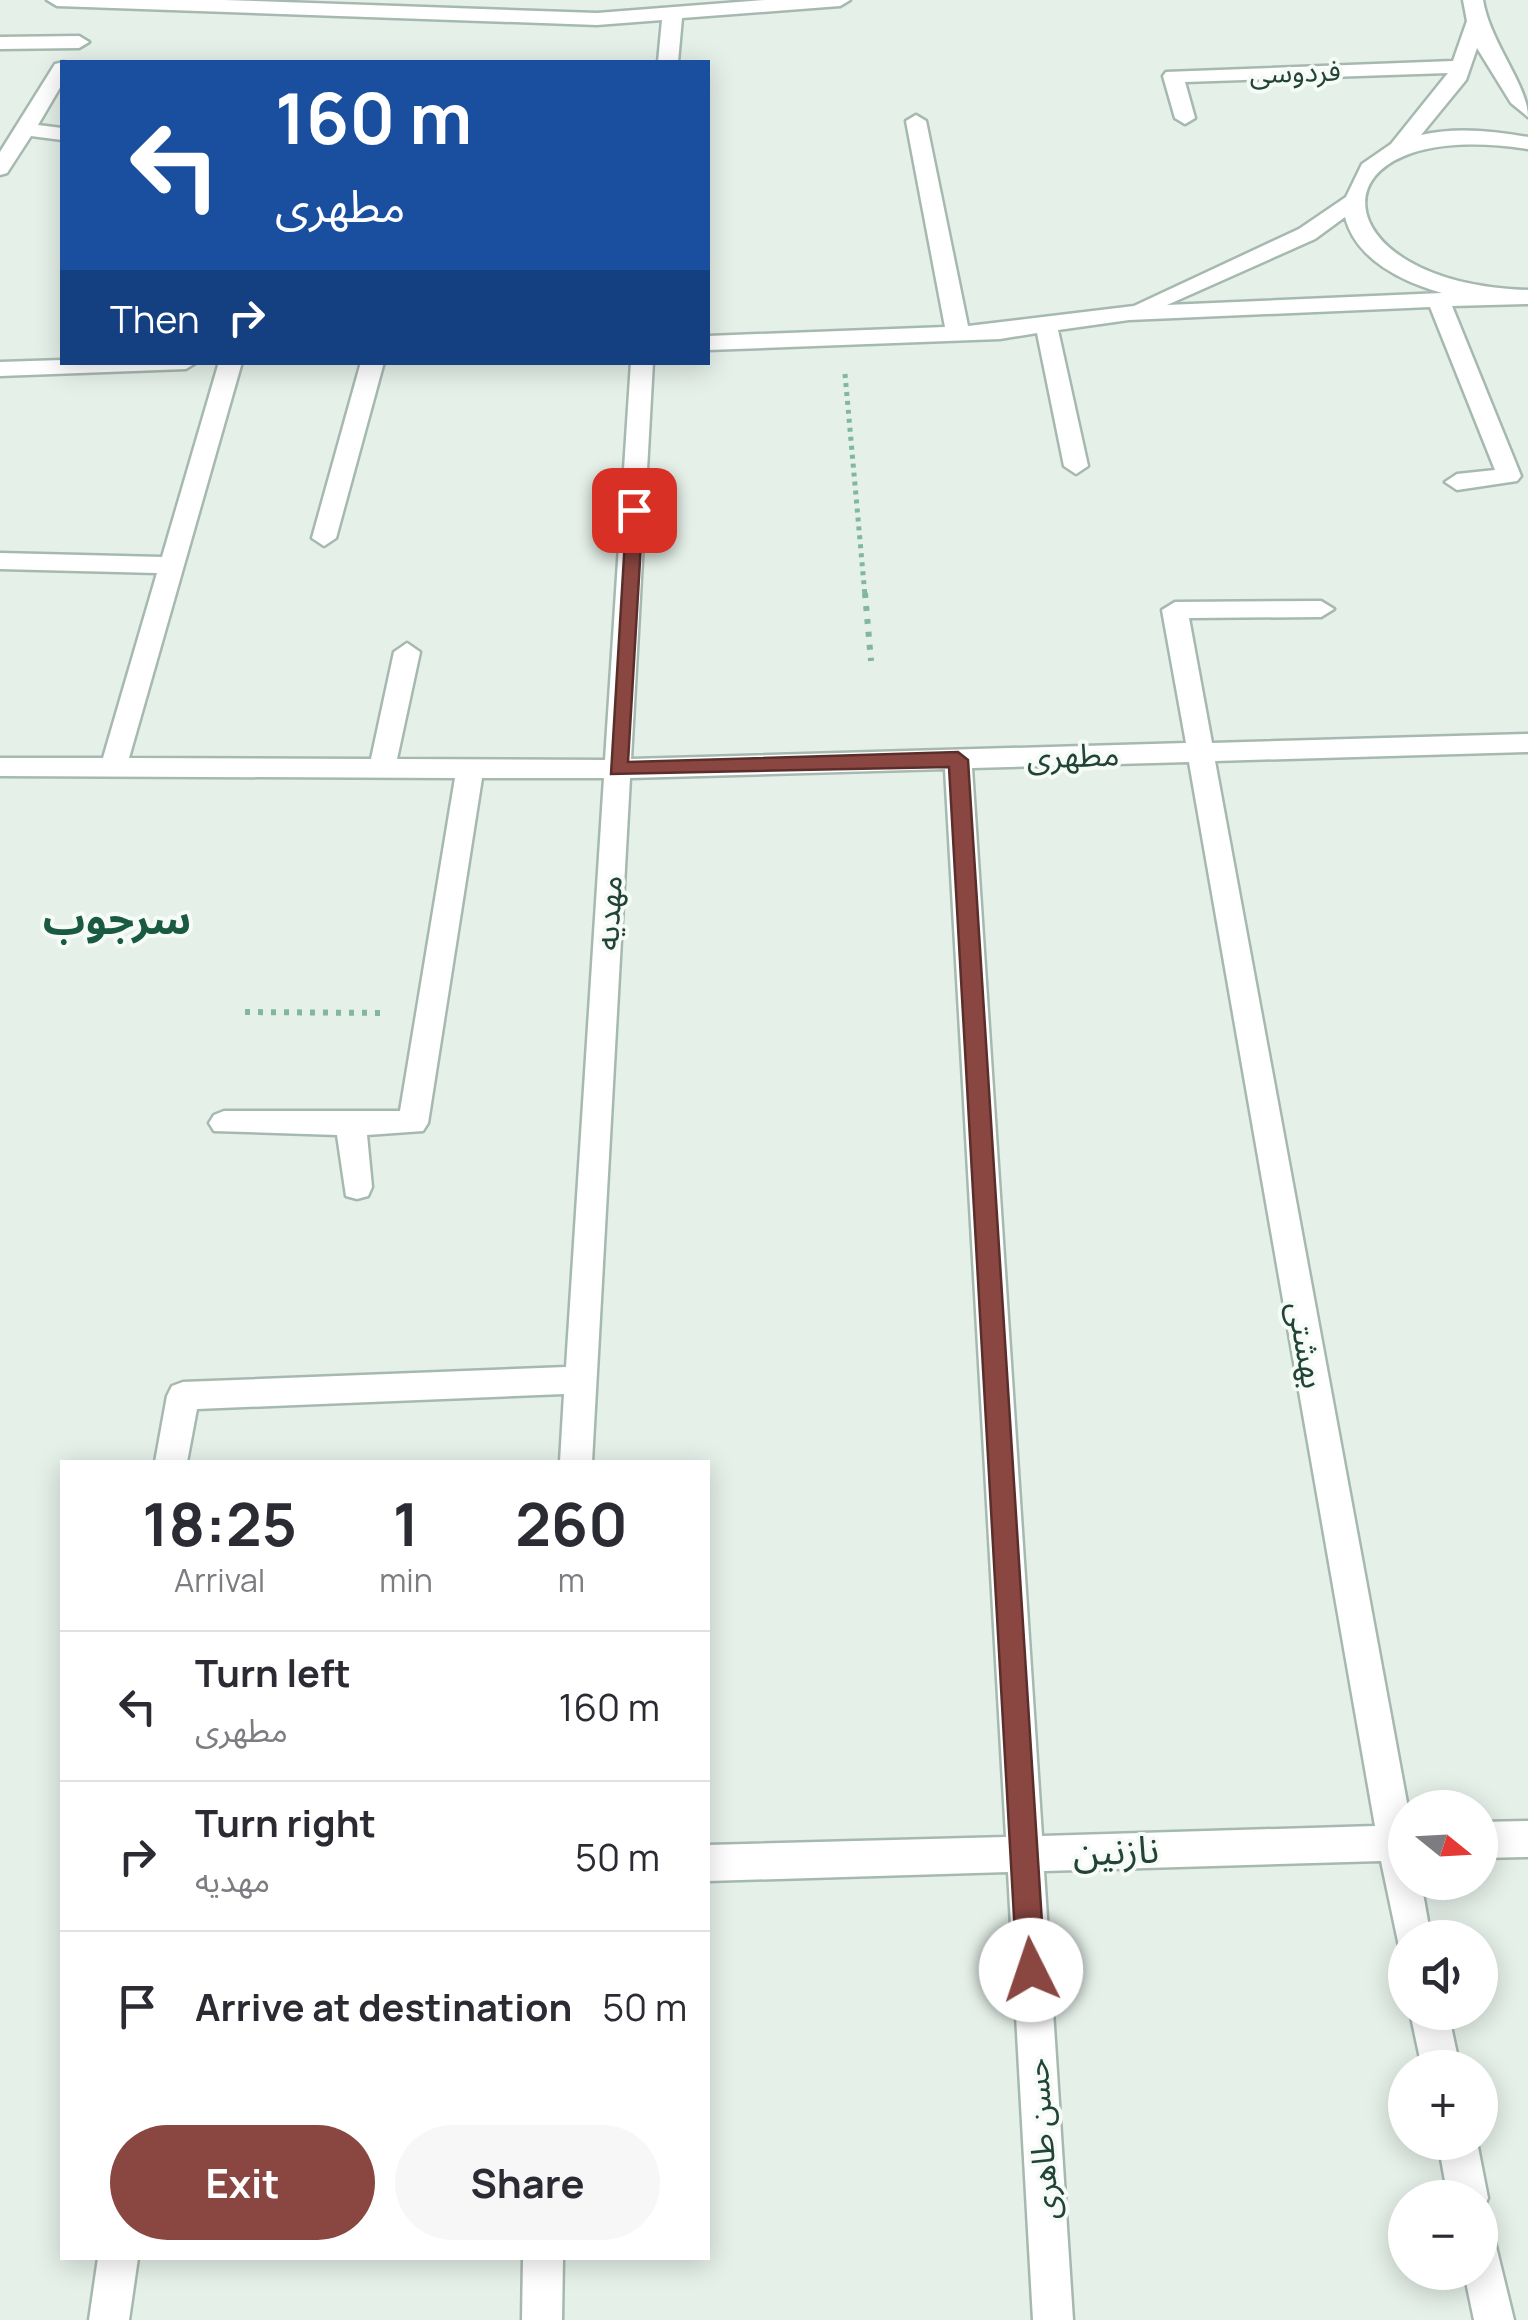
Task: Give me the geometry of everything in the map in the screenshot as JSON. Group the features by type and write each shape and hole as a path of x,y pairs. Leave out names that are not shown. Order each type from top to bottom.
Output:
{"street":[{"path":"57,0 535,8 597,18 840,0"},
{"path":"1474,0 1476,22 1506,84 1528,112"},
{"path":"67,60 104,2"},
{"path":"668,60 673,12"},
{"path":"1396,151 1456,80 1476,22"},
{"path":"0,42 79,42"},
{"name":"فردوسی","path":"1186,118 1173,76 1460,66"},
{"path":"0,169 60,71"},
{"path":"916,121 958,334"},
{"path":"24,129 60,134"},
{"path":"1496,297 1451,289 1410,274 1381,252 1358,226 1354,201 1362,178 1380,158 1396,151 1449,136 1528,142"},
{"path":"1129,313 1307,234 1354,201"},
{"path":"710,343 958,334 1129,313 1528,298"},
{"path":"1440,300 1510,476 1457,482"},
{"path":"1046,325 1076,466"},
{"path":"0,369 89,365"},
{"path":"113,768 230,365"},
{"path":"324,538 373,365"},
{"name":"مهدیه","path":"576,1460 642,365"},
{"path":"0,561 172,565"},
{"name":"بهشتی","path":"1320,608 1175,610 1389,1790"},
{"path":"382,768 408,652"},
{"name":"مطهری","path":"0,767 618,769 1528,743"},
{"name":"حسن طاهری","path":"958,760 1054,2320"},
{"path":"224,1123 413,1123 470,769"},
{"path":"351,1122 356,1187"},
{"path":"172,1460 183,1396 581,1380"},
{"path":"1498,1840 1528,1839"},
{"name":"نازنین","path":"710,1863 1388,1843"},
{"path":"109,2320 118,2260"},
{"path":"542,2320 543,2260"},
{"path":"1488,2290 1494,2320"}],"path":[{"path":"842,338 871,661"},
{"path":"244,1012 430,1014"}],"district":[{"name":"سرجوب","path":"117,919"}],"route":[{"path":"634,510 618,769 958,760 1031,1970"}]}
